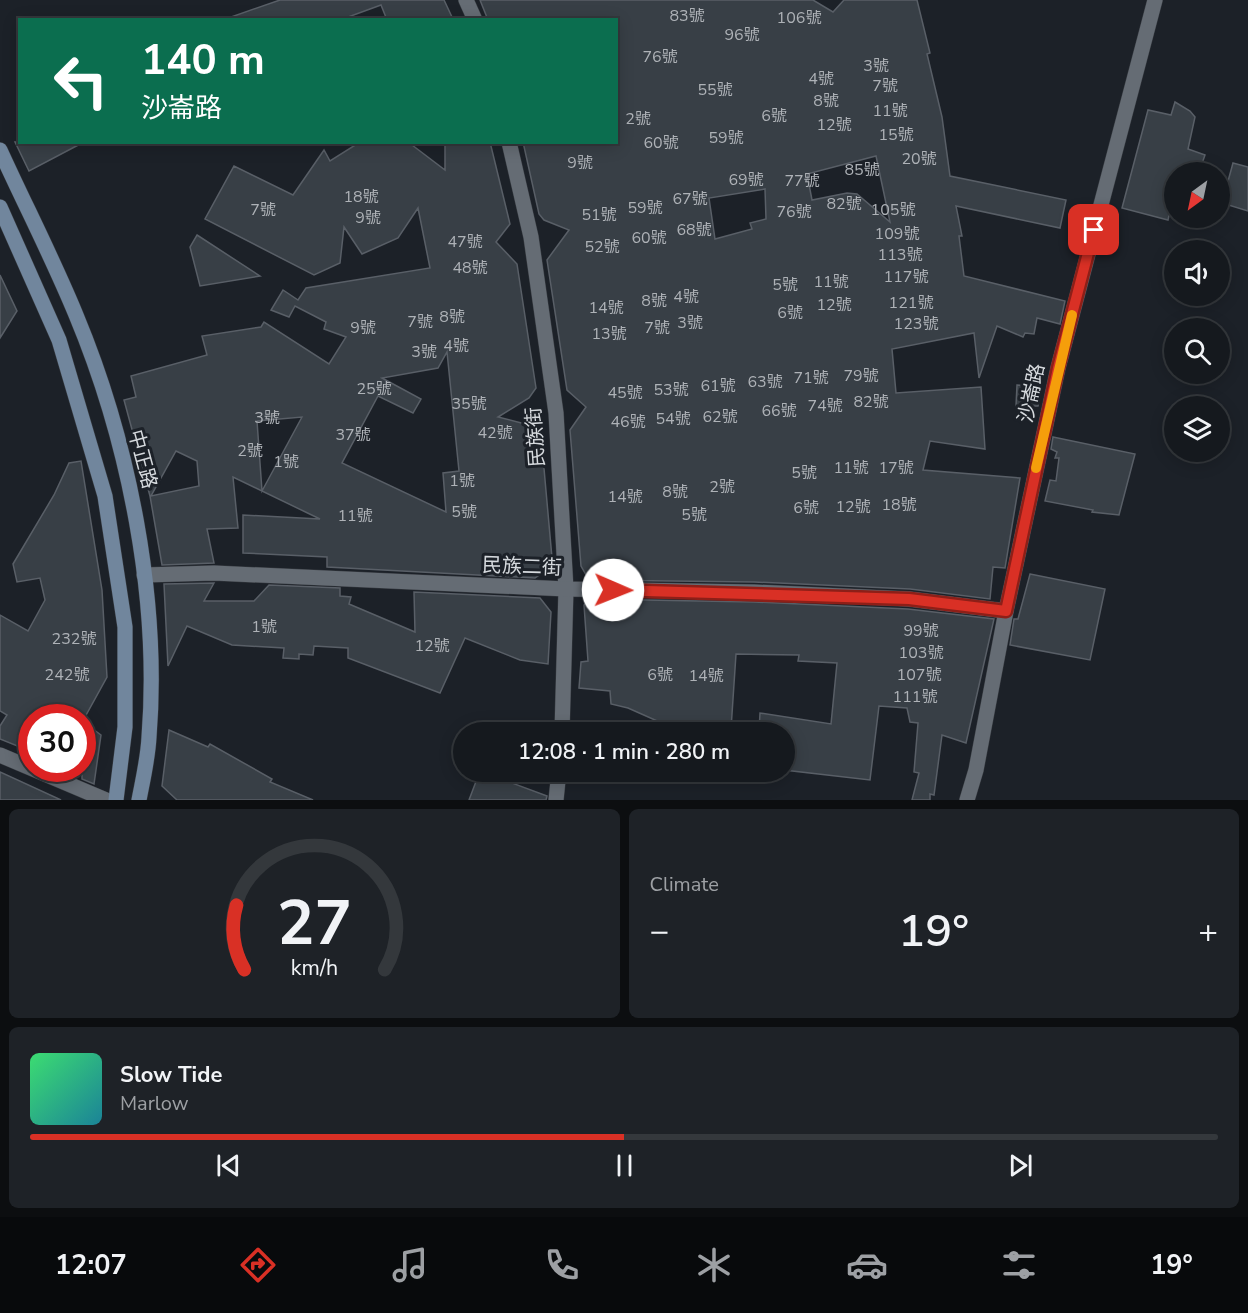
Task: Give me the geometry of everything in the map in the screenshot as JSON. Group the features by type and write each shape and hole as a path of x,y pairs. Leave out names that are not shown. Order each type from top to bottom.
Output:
{"main road":[{"name":"中正路","path":"0,150 77,316 130,480 144,576 149,646 149,737 140,800"},
{"path":"0,207 58,340 105,496 125,627 125,727 116,800"}],"street":[{"path":"466,0 474,18"},
{"name":"沙崙路","path":"967,800 976,770 1006,611 1058,368 1155,0"},
{"name":"民族街","path":"509,144 531,237 556,413 566,589 562,722"},
{"name":"民族二街","path":"144,576 214,573 566,589 909,599 1006,611"},
{"path":"0,755 106,800"},
{"path":"556,800 558,782"}],"building":[{"path":"280,0 444,0 452,17 386,18 381,5 345,18 231,17"},
{"path":"480,0 813,0 833,12 844,0 917,0 942,117 950,176 1066,200 1060,228 956,206 962,236 959,236 964,276 1065,301 1060,324 1037,318 1034,334 1025,333 1023,337 997,326 979,378 974,333 892,349 896,393 981,387 985,449 930,441 923,470 1020,478 1005,568 993,567 990,599 910,589 754,582 589,580 581,566 570,430 586,407 567,390 547,260 569,230 544,220 539,214 523,144 618,144 618,18 487,18","holes":["876,156 890,222 857,194 847,193 812,200 807,174","765,189 766,219 750,223 752,229 715,239 709,198"]},
{"path":"1175,102 1195,117 1188,149 1205,155 1203,162 1164,162 1164,219 1122,208 1148,110 1171,115"},
{"path":"15,142 18,144 80,144 29,171"},
{"path":"357,144 411,144 445,170 447,144 490,144 510,224 496,242 517,264 536,388 529,398 498,417 529,425 541,435 552,558 549,557 548,569 535,578 327,567 327,557 243,553 243,515 320,519 262,491 233,477 238,528 207,529 214,563 162,565 150,496 124,400 136,397 131,376 207,355 202,336 261,327 264,322 329,364 346,337 324,329 326,322 295,306 289,317 271,310 283,290 298,300 306,288 430,268 418,208 398,238 362,254 344,227 340,263 314,275 205,219 234,166 293,195 324,150 330,161","holes":["447,352 459,471 443,473 446,512 342,463 378,396 413,413 421,399 382,378 438,368","302,417 262,491 257,421","176,451 197,461 199,486 151,496"]},
{"path":"1233,163 1248,167 1248,211 1230,205 1230,174"},
{"path":"197,235 260,276 200,286 190,247"},
{"path":"0,275 17,311 0,338"},
{"path":"1017,385 1042,387 1038,406 1016,406"},
{"path":"1053,437 1135,454 1119,515 1092,512 1093,510 1045,501 1050,480 1056,481 1059,458 1055,458 1057,452 1051,449"},
{"path":"81,461 102,590 107,677 92,704 18,704 18,746 0,739 0,726 7,715 0,711 0,615 28,631 45,600 40,578 17,582 13,564 54,495 69,463"},
{"path":"1030,574 1105,589 1090,660 1010,645 1014,619 1018,619"},
{"path":"214,583 204,601 254,601 269,585 340,588 340,596 351,597 349,604 415,632 414,592 540,598 551,612 548,664 520,660 465,638 440,693 348,658 348,648 314,646 313,655 299,654 299,659 283,658 284,648 232,645 187,626 168,666 164,584"},
{"path":"590,599 754,602 908,609 994,619 966,743 942,735 934,795 930,794 930,800 912,800 919,773 914,772 918,723 910,722 907,708 879,706 870,780 795,771 795,722 760,722 760,713 831,724 837,663 798,661 799,655 736,654 731,722 660,722 628,708 611,704 610,691 579,688 581,662 588,661 584,605"},
{"path":"169,730 208,747 210,744 272,779 270,782 313,800 177,800 162,786"},
{"path":"96,731 101,735 96,770"},
{"path":"0,772 61,800 0,800"},
{"path":"476,782 509,782 547,796 546,800 469,800"}],"slow traffic":[{"path":"1036,468 1072,315"}],"route":[{"path":"613,590 753,592 909,599 1006,611 1058,368 1094,230"}]}
